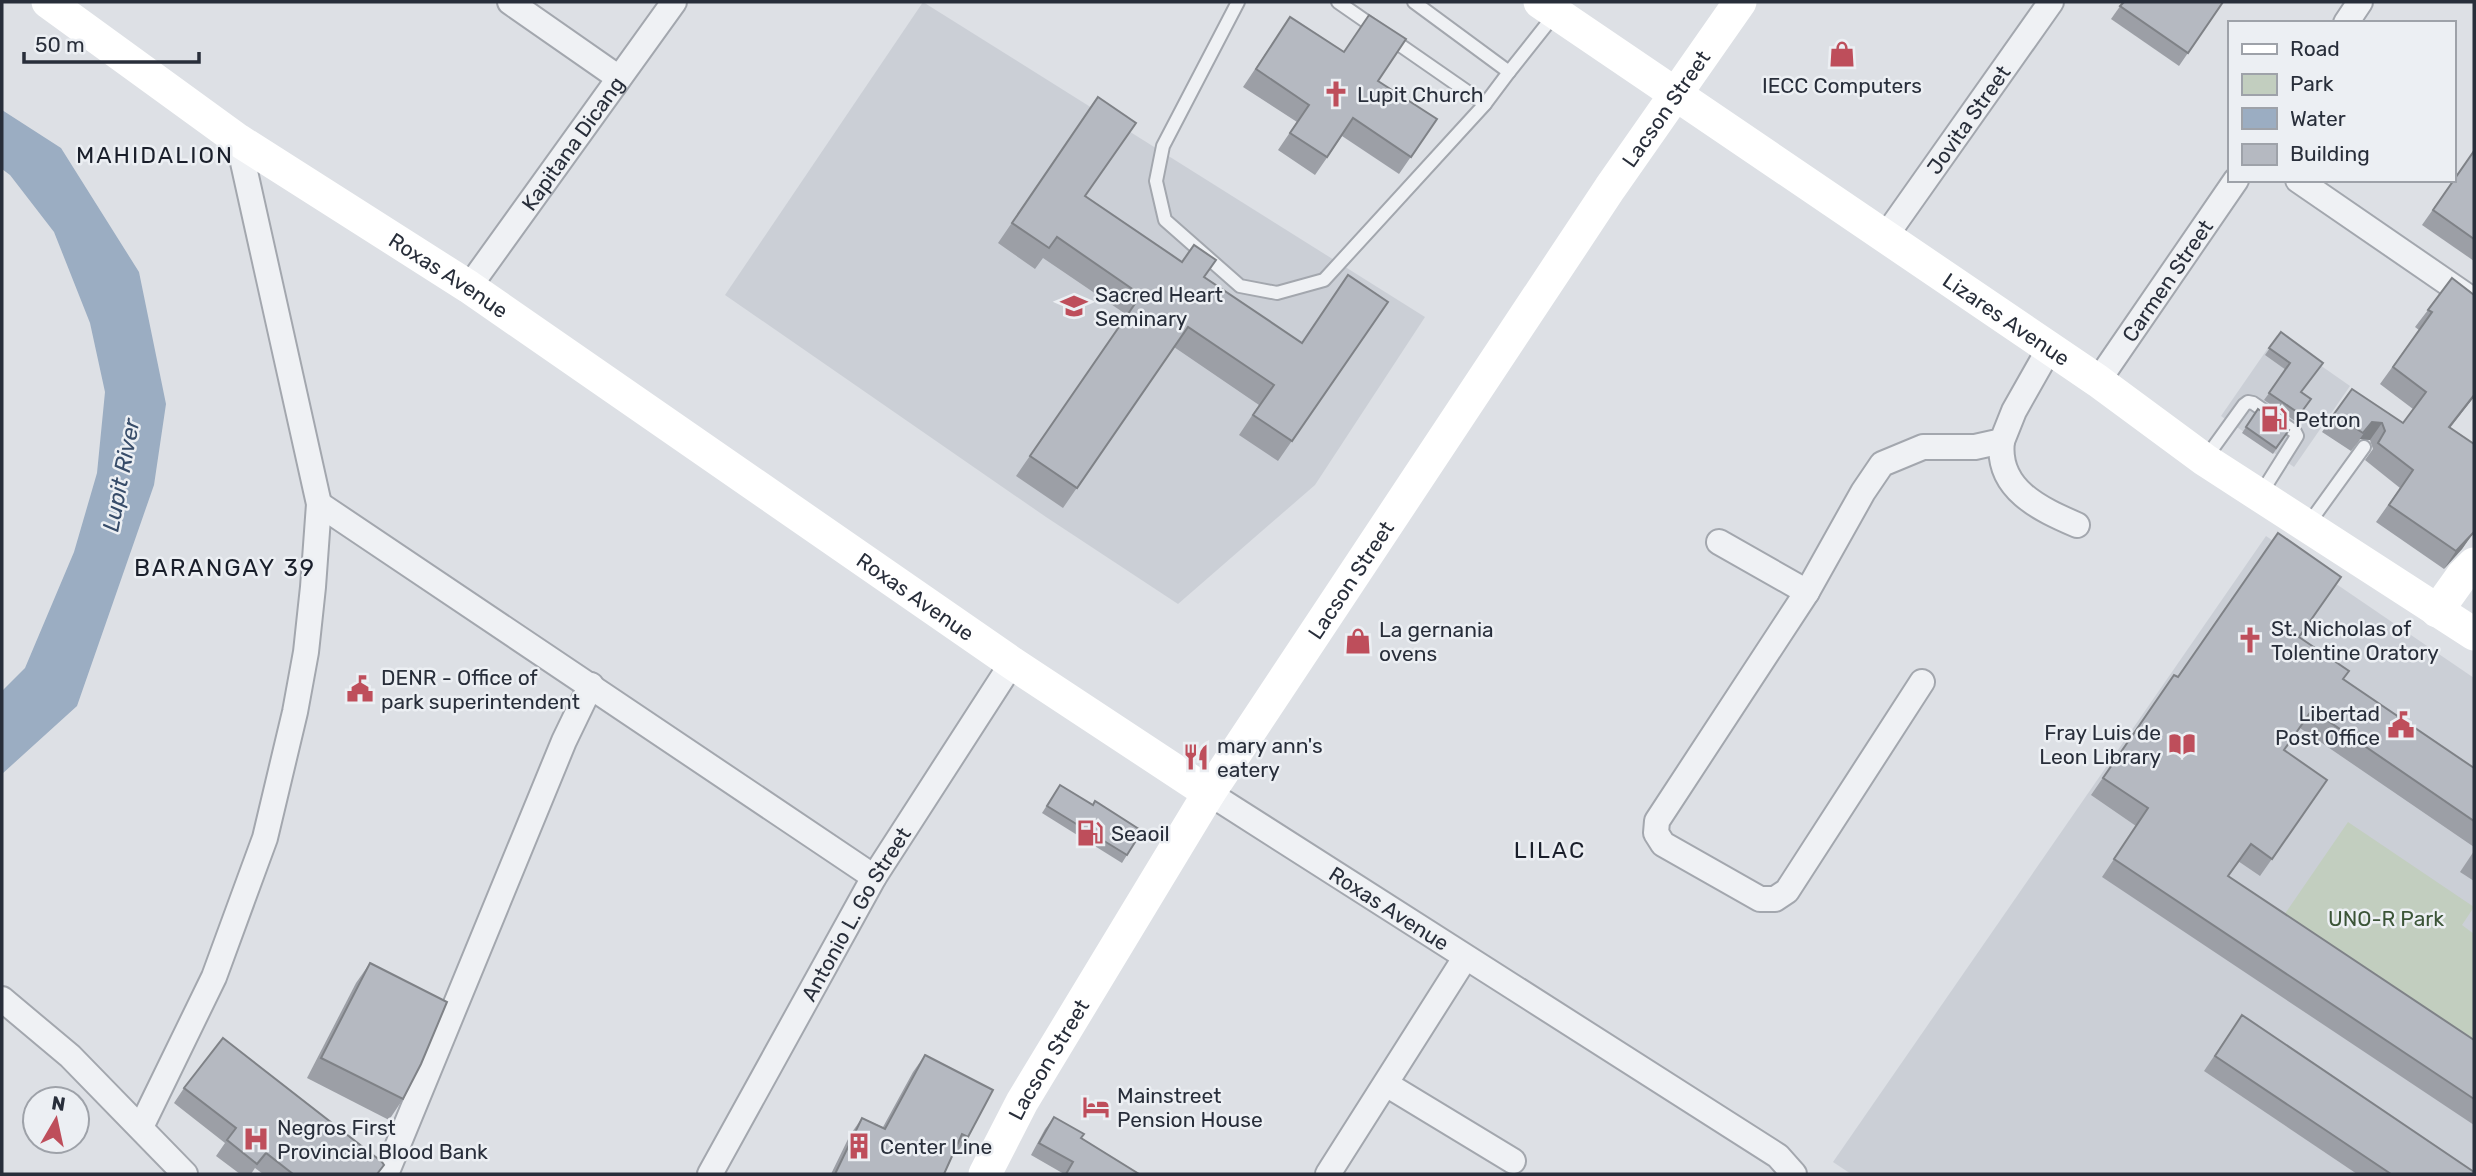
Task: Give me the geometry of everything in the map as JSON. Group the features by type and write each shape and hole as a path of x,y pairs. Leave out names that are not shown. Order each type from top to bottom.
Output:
{"street":[{"name":"Roxas Avenue","path":"48,2 238,140 469,287 1012,663 1465,958 1778,1156 1794,1174"},
{"path":"510,2 619,78"},
{"name":"Kapitana Dicang","path":"469,287 674,2"},
{"name":"Lacson Street","path":"985,1174 1022,1102 1209,793 1610,188 1740,2"},
{"name":"Jovita Street","path":"1885,237 2050,2"},
{"path":"2347,21 2360,2"},
{"name":"Lizares Avenue","path":"1548,7 2098,381 2205,460 2474,634"},
{"path":"141,1126 214,977 265,838 295,712 306,652 319,504 238,140"},
{"name":"Carmen Street","path":"2098,381 2235,182"},
{"path":"2301,182 2474,300"},
{"path":"2049,349 2014,411 2001,450 2005,468 2022,495 2043,510 2077,524"},
{"path":"1922,682 1787,891 1775,899 1760,899 1662,844 1656,833 1657,821 1807,592 1863,492 1882,464 1923,447 1975,447 2002,441"},
{"path":"319,504 874,877"},
{"path":"1719,542 1807,592"},
{"path":"2437,611 2462,576 2474,565"},
{"name":"Antonio L. Go Street","path":"710,1174 874,877 1012,663"},
{"path":"386,1174 564,741 592,685"},
{"path":"1328,1174 1465,958"},
{"path":"2,999 71,1056 185,1174"},
{"path":"1386,1084 1513,1161"}],"lane":[{"path":"1238,2 1163,146 1156,181 1165,220 1240,286 1277,293 1324,280 1485,104 1509,72 1548,7"},
{"path":"1338,2 1485,104"},
{"path":"1414,2 1509,72"},
{"path":"2205,460 2244,405 2253,403 2297,436 2260,496"},
{"path":"2307,526 2364,447"}],"shaded area":[{"name":"Sacred Heart Seminary","path":"923,2 1425,317 1315,485 1178,604 1046,517 725,295"},
{"path":"2277,335 2350,386 2294,467 2221,416"},
{"path":"2266,536 2474,678 2474,1174 1851,1174 1833,1162"}],"green space":[{"name":"UNO-R Park","path":"2348,822 2474,907 2462,925 2474,934 2474,1048 2282,918"}],"water":[{"name":"Lupit River","path":"2,110 61,148 139,272 166,404 154,485 77,706 2,774 2,691 25,668 74,552 97,473 105,392 90,323 54,232 10,175 2,169"}],"building":[{"path":"2124,2 2223,2 2188,53 2120,6"},
{"path":"1369,15 1406,39 1378,81 1437,119 1411,157 1353,118 1327,157 1290,133 1309,105 1256,69 1290,17 1344,52"},
{"path":"1098,97 1136,123 1085,196 1182,262 1194,245 1216,260 1204,277 1302,343 1348,275 1388,302 1292,441 1253,415 1274,385 1188,327 1077,488 1030,456 1141,295 1057,237 1049,248 1012,223"},
{"path":"2474,151 2474,239 2433,210"},
{"path":"2452,278 2474,295 2474,395 2449,427 2474,444 2474,532 2456,551 2389,505 2413,470 2378,443 2385,431 2382,423 2372,422 2363,433 2334,414 2352,389 2403,423 2426,392 2393,367 2432,312 2428,310"},
{"path":"2281,332 2323,363 2301,392 2311,399 2300,414 2269,393 2290,363 2269,348"},
{"path":"2258,409 2289,430 2276,448 2246,427"},
{"path":"2278,533 2341,577 2299,637 2349,671 2343,679 2474,768 2474,821 2312,710 2284,750 2327,780 2272,859 2251,844 2228,876 2474,1040 2474,1099 2114,859 2148,808 2103,778 2174,675 2178,677"},
{"path":"1060,785 1093,805 1095,801 1142,831 1127,855 1047,806"},
{"path":"370,963 447,1002 403,1099 321,1058"},
{"path":"2242,1015 2474,1174 2391,1174 2215,1056"},
{"path":"223,1038 382,1162 384,1165 377,1174 293,1174 266,1153 257,1164 227,1140 236,1128 184,1088"},
{"path":"925,1055 993,1090 968,1137 962,1134 944,1174 835,1174 862,1118 885,1129"},
{"path":"1054,1117 1084,1134 1081,1138 1139,1174 1066,1174 1073,1162 1039,1143"}],"place":[{"name":"IECC Computers","path":"1842,54"},
{"name":"Lupit Church","path":"1336,94"},
{"name":"Sacred Heart Seminary","path":"1074,306"},
{"name":"Petron","path":"2274,419"},
{"name":"St. Nicholas of Tolentine Oratory","path":"2250,640"},
{"name":"La gernania ovens","path":"1358,641"},
{"name":"DENR - Office of park superintendent","path":"360,689"},
{"name":"Libertad Post Office","path":"2401,725"},
{"name":"Fray Luis de Leon Library","path":"2182,744"},
{"name":"mary ann's eatery","path":"1196,757"},
{"name":"Seaoil","path":"1090,833"},
{"name":"Mainstreet Pension House","path":"1096,1107"},
{"name":"Negros First Provincial Blood Bank","path":"256,1139"},
{"name":"Center Line","path":"859,1146"}],"district":[{"name":"MAHIDALION","path":"155,155"},
{"name":"BARANGAY 39","path":"225,568"},
{"name":"LILAC","path":"1550,850"}]}
